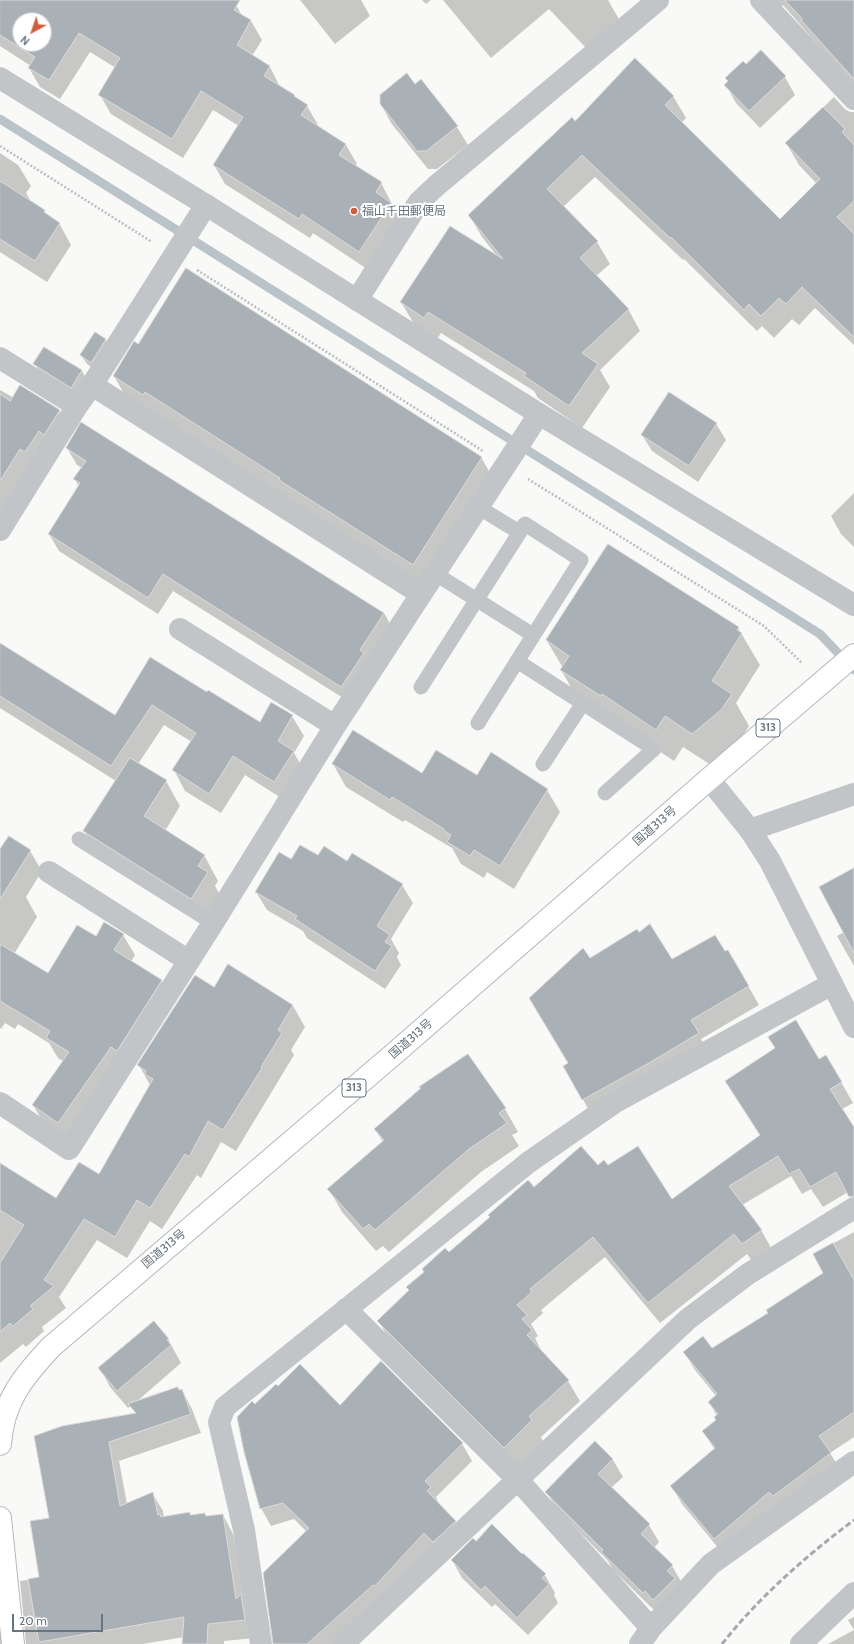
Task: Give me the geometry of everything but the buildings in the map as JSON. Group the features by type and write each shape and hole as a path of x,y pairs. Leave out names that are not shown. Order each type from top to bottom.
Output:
{"highway":[{"name":"国道313号","path":"0,1444 4,1401 28,1371 51,1347 395,1053 709,779 854,655"},
{"path":"0,1518 13,1644"}],"street":[{"path":"356,300 419,202 436,186 658,0"},
{"path":"761,0 854,99"},
{"path":"0,78 206,205 356,300 534,423 854,605"},
{"path":"0,530 76,406 92,385 206,205"},
{"path":"0,358 76,406"},
{"path":"92,385 421,594"},
{"path":"0,1103 69,1149 213,923 335,726 434,573 534,423"},
{"path":"180,630 335,726"},
{"path":"709,779 750,830 770,861 854,1027"},
{"path":"750,830 854,794"},
{"path":"49,872 189,961"},
{"path":"261,1644 244,1530 219,1422 225,1407 529,1162 618,1101 832,984"},
{"path":"343,1644 688,1319 748,1274 854,1208"},
{"path":"346,1309 517,1479 645,1636 711,1564 854,1462"},
{"path":"801,1644 854,1593"}],"lane":[{"path":"478,507 519,532"},
{"path":"421,687 525,524 581,560 478,723"},
{"path":"434,573 533,635"},
{"path":"517,661 654,749 605,793"},
{"path":"543,764 583,704"},
{"path":"79,839 213,923"}],"path":[{"path":"0,146 176,252 764,626 803,664"}],"waterway":[{"path":"0,119 820,634 854,670"}],"railway":[{"path":"722,1644 751,1610 784,1578 818,1548 854,1520"}],"place":[{"name":"福山千田郵便局","path":"354,211"}]}
